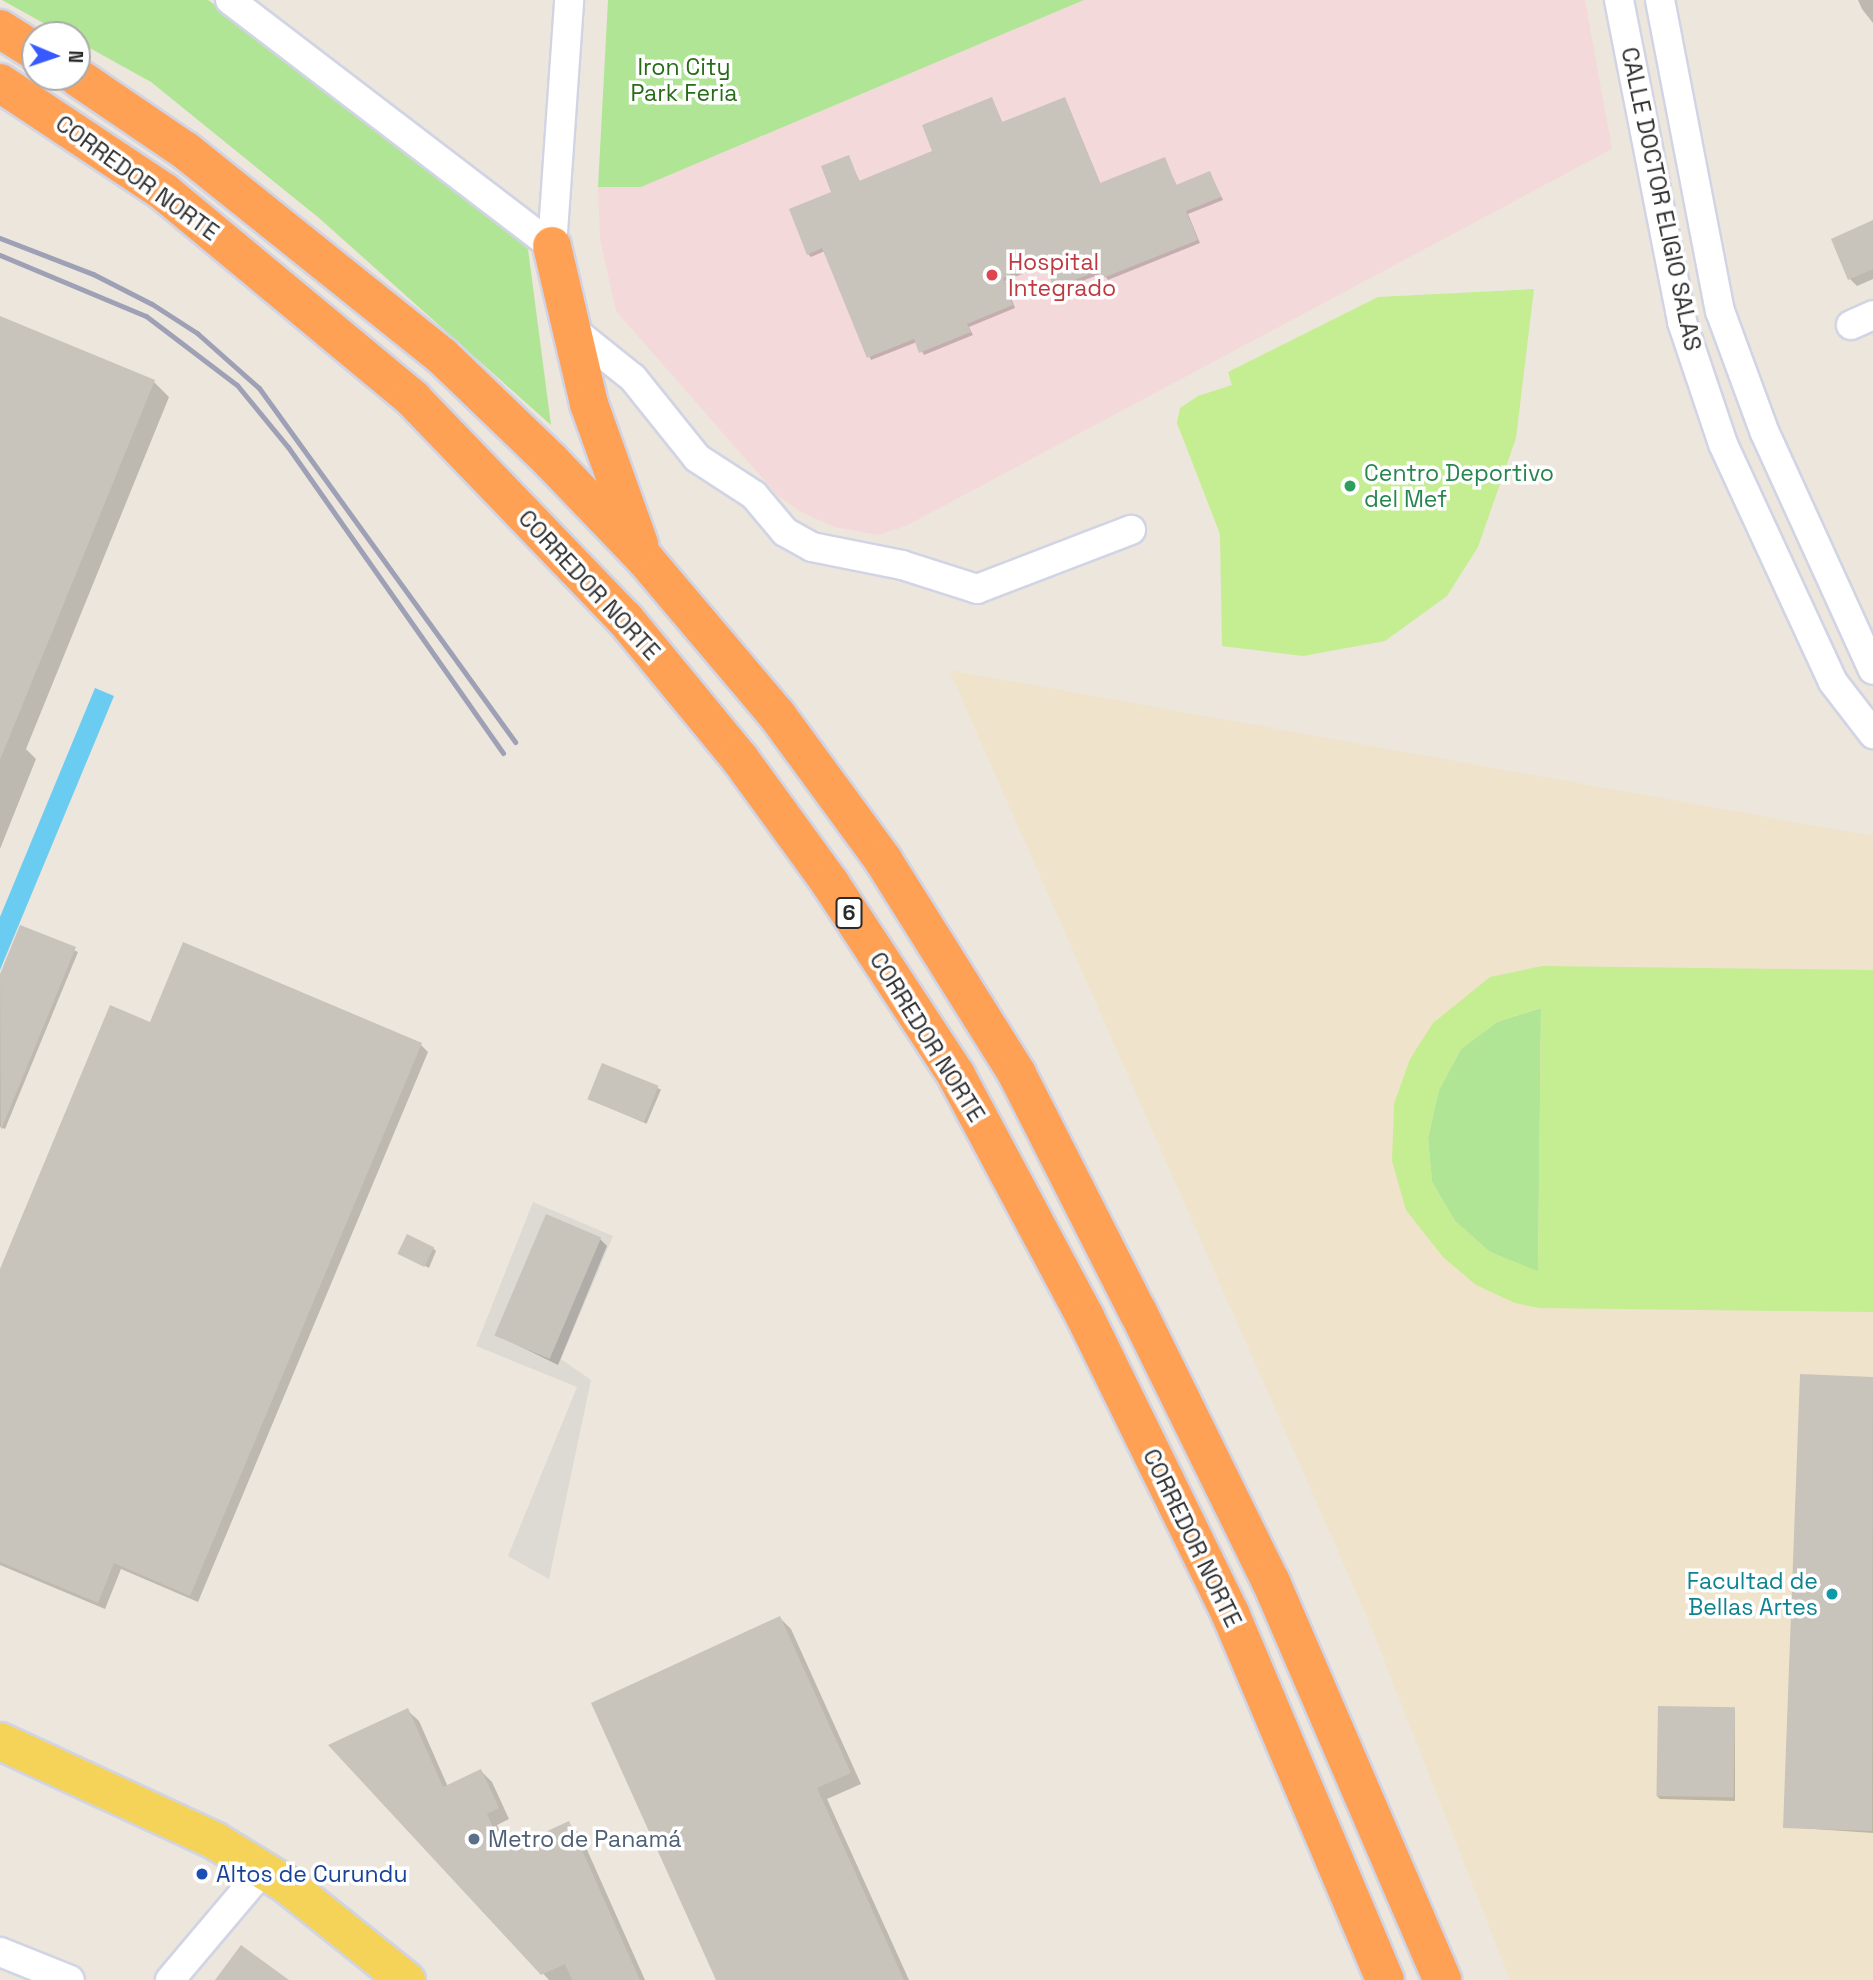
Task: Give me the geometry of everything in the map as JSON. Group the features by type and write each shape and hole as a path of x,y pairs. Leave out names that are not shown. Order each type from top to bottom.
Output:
{"highway":[{"path":"0,29 21,42"},
{"name":"CORREDOR NORTE","path":"0,83 164,192 413,399 625,619 756,782 830,883 956,1075 1085,1317 1230,1614 1385,1980"},
{"name":"CORREDOR NORTE","path":"91,86 186,150 442,356 551,461 645,559 777,715 883,860 1017,1074 1271,1582 1441,1980"},
{"path":"552,246 568,326 589,404 645,559"}],"main road":[{"path":"0,1741 151,1807 263,1870 406,1980"}],"street":[{"path":"230,0 552,246"},
{"path":"552,246 569,0"},
{"name":"CALLE DOCTOR ELIGIO SALAS","path":"1619,0 1682,322 1723,443 1833,682 1873,734"},
{"name":"CALLE DOCTOR ELIGIO SALAS","path":"1660,0 1720,311 1765,433 1873,670"},
{"path":"568,326 633,378 697,458 754,495 785,532 812,547 902,565 977,589 1131,530"},
{"path":"170,1980 263,1870"},
{"path":"0,1952 70,1980"}],"shaded area":[{"name":"Hospital Integrado","path":"1084,0 1585,0 1612,149 906,526 878,535 834,527 801,512 778,496 616,311 600,239 598,187 641,187"},
{"path":"949,670 1873,836 1873,1980 1510,1980 1367,1617"},
{"path":"533,1202 613,1236 561,1359 591,1380 549,1579 508,1556 577,1387 476,1346"}],"green space":[{"path":"2,0 208,0 305,71 528,249 551,425 319,218 151,82 91,49 91,21 40,21"},
{"name":"Iron City Park Feria","path":"608,0 1084,0 641,187 598,187"},
{"name":"Centro Deportivo del Mef","path":"1534,289 1516,438 1478,547 1447,596 1385,641 1303,656 1222,646 1220,534 1177,423 1180,408 1198,396 1232,385 1228,372 1378,297"},
{"path":"1542,966 1873,970 1873,1312 1539,1308 1515,1303 1476,1285 1443,1257 1406,1210 1392,1161 1394,1104 1410,1059 1433,1023 1490,977","holes":["1541,1009 1538,1271 1490,1252 1455,1221 1432,1182 1428,1138 1439,1090 1461,1049 1497,1022"]},
{"path":"1541,1008 1538,1272 1490,1252 1455,1221 1432,1182 1428,1138 1439,1090 1461,1049 1497,1022"}],"water":[{"path":"95,688 114,696 0,970 0,917"}],"building":[{"path":"992,97 1002,122 1065,97 1100,183 1165,157 1176,185 1210,171 1221,197 1186,211 1198,240 1103,278 1100,270 1054,288 1043,261 1003,278 1013,305 967,324 971,332 919,353 914,339 867,358 822,248 807,255 789,209 831,192 821,166 849,155 859,181 932,151 922,125"},
{"path":"1873,220 1873,269 1848,280 1831,239"},
{"path":"0,316 155,380 0,760"},
{"path":"20,925 76,947 1,1130 0,974"},
{"path":"183,942 422,1043 190,1596 114,1563 98,1603 0,1562 0,1269 110,1005 150,1022"},
{"path":"602,1063 659,1086 644,1122 587,1099"},
{"path":"546,1214 601,1237 550,1359 494,1336"},
{"path":"407,1234 434,1247 424,1267 397,1254"},
{"name":"Facultad de Bellas Artes","path":"1800,1374 1873,1377 1872,1831 1783,1828"},
{"path":"780,1616 851,1773 817,1788 904,1980 716,1980 591,1703"},
{"path":"1658,1706 1735,1707 1733,1797 1656,1796"},
{"name":"Metro de Panamá","path":"408,1708 443,1787 481,1769 499,1808 487,1814 504,1851 569,1821 640,1980 572,1980 565,1964 541,1975 328,1745"},
{"path":"241,1945 289,1980 215,1980"}],"railway":[{"path":"0,238 93,274 152,304 197,333 259,388 515,742"},
{"path":"0,255 146,316 237,385 288,447 503,753"}],"place":[{"name":"Hospital Integrado","path":"992,275"},
{"name":"Centro Deportivo del Mef","path":"1350,486"},
{"name":"Facultad de Bellas Artes","path":"1832,1594"},
{"name":"Metro de Panamá","path":"474,1839"},
{"name":"Altos de Curundu","path":"202,1874"}]}
